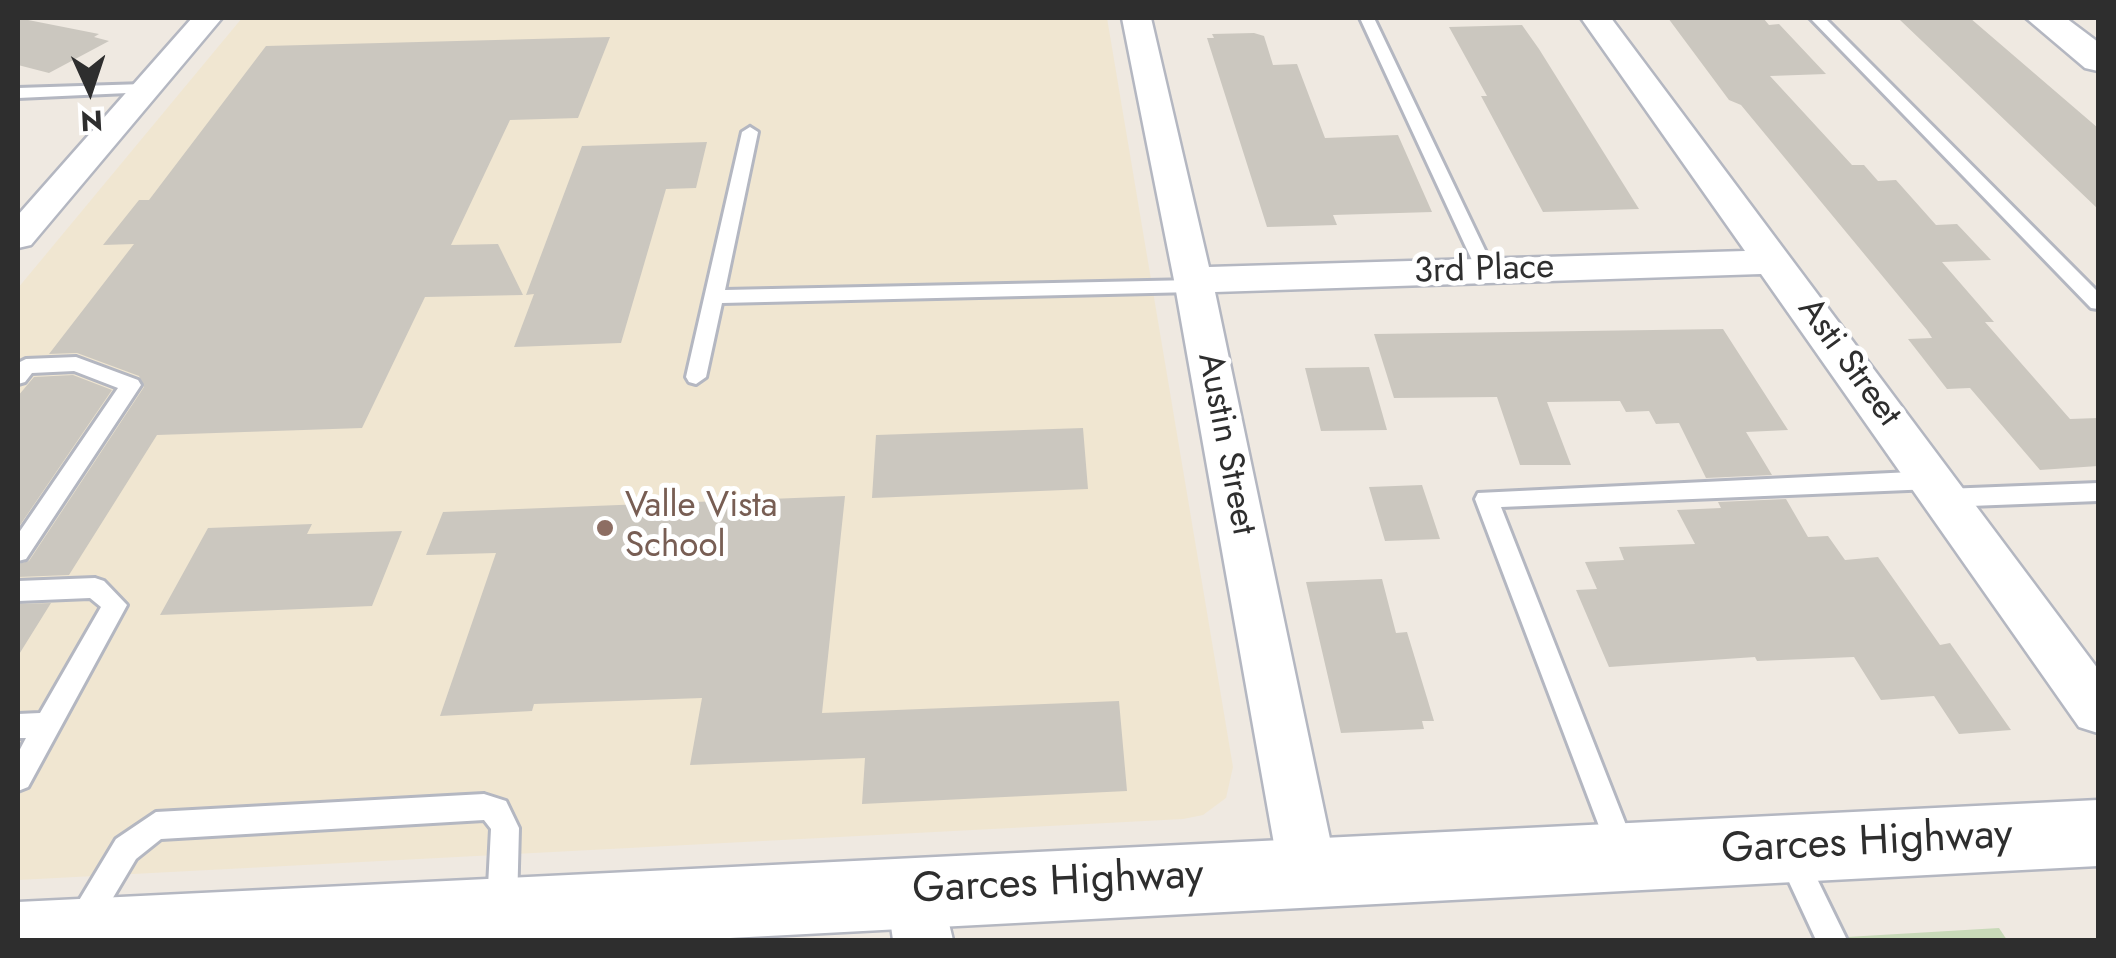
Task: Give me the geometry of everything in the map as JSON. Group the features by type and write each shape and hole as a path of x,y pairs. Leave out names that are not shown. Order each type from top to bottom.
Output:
{"main road":[{"path":"2044,18 2098,60"},
{"name":"Garces Highway","path":"45,938 403,930 501,914 919,916 1308,872 2098,832"}],"street":[{"path":"18,237 32,204 207,18"},
{"name":"Austin Street","path":"1136,18 1194,283 1308,872"},
{"name":"Asti Street","path":"1596,18 2098,710"},
{"name":"3rd Place","path":"1194,283 1776,262"}],"lane":[{"path":"1367,18 1486,271"},
{"path":"1817,18 2098,303"},
{"path":"18,92 144,89"},
{"path":"696,377 750,132"},
{"path":"714,297 1194,283"},
{"path":"18,377 26,366 76,364 131,385 18,552"},
{"path":"1624,856 1486,498 1938,489 2098,492"},
{"path":"18,592 94,588 114,605 18,778"},
{"path":"18,726 49,724"},
{"path":"45,938 138,837 156,826 194,821 496,810 505,828 501,914"},
{"path":"1787,849 1832,940"}],"shaded area":[{"name":"Valle Vista School","path":"242,18 1107,18 1233,767 1226,798 1203,815 1183,819 18,880 18,288"}],"green space":[{"path":"1999,928 2007,940 1796,940"}],"building":[{"path":"18,18 99,34 94,37 109,41 49,73 18,65"},
{"path":"1668,18 1764,19 1769,25 1779,24 1826,74 1770,76 1852,165 1864,165 1878,181 1896,180 1936,225 1957,224 1991,260 1942,262 1994,322 1985,322 2070,419 2098,418 2098,466 2040,470 1970,388 1947,389 1908,339 1932,338 1927,330 1741,105 1729,100"},
{"path":"1970,18 2098,128 2098,209 1900,20"},
{"path":"1522,25 1639,209 1543,212 1449,27"},
{"path":"1212,34 1264,36 1273,65 1297,64 1325,138 1398,135 1432,212 1333,215 1337,225 1267,227 1207,38 1214,38"},
{"path":"610,37 578,118 510,120 451,245 498,244 523,295 425,297 362,428 157,435 69,575 18,577 18,564 29,561 144,387 139,376 77,353 49,354 134,244 103,245 139,200 149,200 266,46"},
{"path":"707,142 696,188 666,189 621,343 514,347 534,294 526,295 582,146"},
{"path":"1723,329 1788,430 1746,432 1772,475 1706,478 1679,423 1656,424 1649,411 1626,412 1620,401 1547,402 1571,465 1520,465 1497,397 1394,398 1374,334"},
{"path":"1369,367 1387,430 1321,431 1305,368"},
{"path":"73,375 112,390 18,528 18,396 34,377"},
{"path":"1083,428 1088,489 872,498 876,435"},
{"path":"1422,485 1440,539 1385,541 1369,487"},
{"path":"845,496 822,713 1119,701 1127,791 862,804 865,758 690,765 702,698 534,704 532,711 440,716 496,553 426,555 443,512"},
{"path":"1786,499 1808,537 1828,536 1845,560 1878,557 1940,645 1950,643 2011,730 1959,734 1934,696 1881,700 1854,657 1757,661 1755,657 1609,667 1576,590 1597,589 1585,562 1624,560 1619,547 1695,544 1677,510 1721,508 1718,502"},
{"path":"312,524 307,534 402,531 372,606 160,615 208,528"},
{"path":"1382,579 1396,633 1407,632 1434,721 1422,721 1424,729 1341,733 1306,582"},
{"path":"51,603 18,656 18,604"}],"place":[{"name":"Valle Vista School","path":"605,528"}]}
